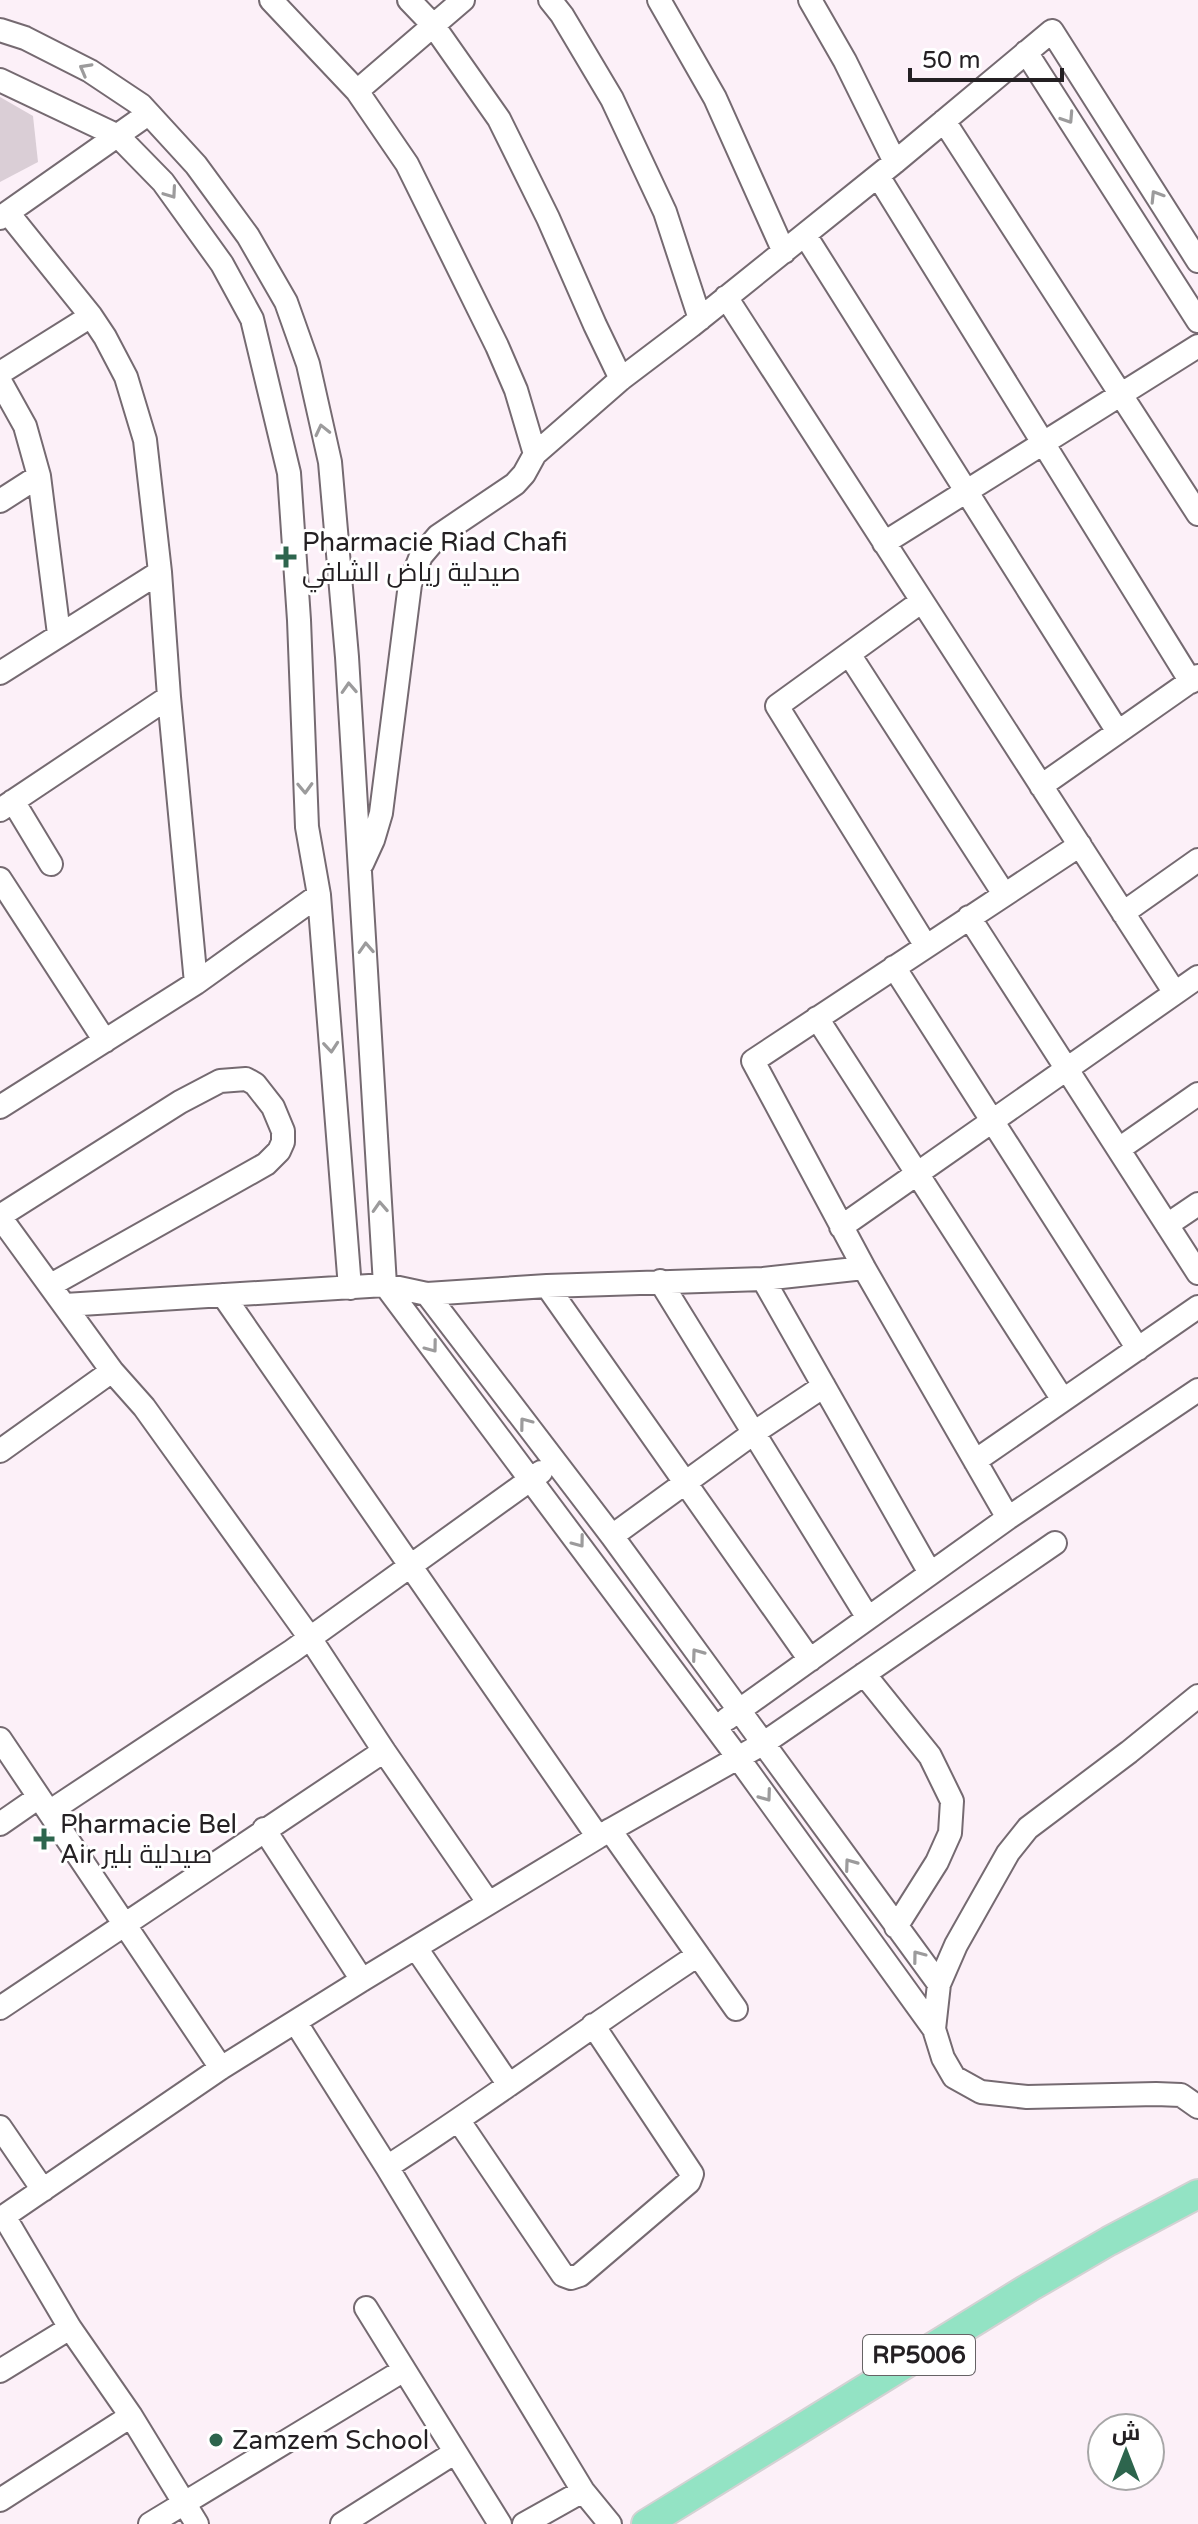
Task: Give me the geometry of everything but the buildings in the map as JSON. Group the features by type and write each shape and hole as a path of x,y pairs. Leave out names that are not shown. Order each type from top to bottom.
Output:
{"main road":[{"name":"RP5006","path":"646,2524 1030,2287 1198,2194"}],"street":[{"path":"271,0 357,91 407,164 516,390 535,454"},
{"path":"409,0 433,25 499,119 621,379"},
{"path":"357,91 463,0"},
{"path":"550,0 612,99 665,212 700,319"},
{"path":"659,0 715,98 784,252"},
{"path":"810,0 845,61 886,169 1043,443 1194,679 1041,786"},
{"path":"0,30 25,38 90,71 141,105 196,165 248,236 286,302 308,364 330,462 347,657 385,1285 739,1759 934,2029 943,2058 954,2077 981,2092 1027,2097 1181,2095 1198,2107"},
{"path":"361,865 381,813 410,584 421,556 438,536 515,484 535,454 621,379 784,252 1052,31 1198,261"},
{"path":"1026,52 1198,321"},
{"path":"0,80 118,136 163,182 222,264 252,319 289,473 299,620 307,827 319,895 350,1288"},
{"path":"148,114 4,216 91,316 126,377 145,440 160,572 196,983"},
{"path":"944,121 1198,514"},
{"path":"805,235 1118,732"},
{"path":"726,297 1175,993"},
{"path":"0,373 91,316"},
{"path":"884,543 1198,346"},
{"path":"0,381 25,426 39,476 59,634"},
{"path":"0,501 39,476"},
{"path":"0,673 160,572"},
{"path":"922,601 777,706 926,946"},
{"path":"849,654 1004,894"},
{"path":"51,864 7,806 169,697"},
{"path":"1008,1518 841,1227 753,1061 1080,845"},
{"path":"1123,913 1198,860"},
{"path":"0,879 105,1041"},
{"path":"0,1080 6,1103 196,983 319,895"},
{"path":"969,917 1198,1273"},
{"path":"894,967 1138,1349"},
{"path":"841,1227 1198,977"},
{"path":"817,1018 1063,1400"},
{"path":"51,1285 266,1164 279,1151 283,1131 266,1097 255,1084 246,1079 220,1081 180,1102 0,1217 112,1371 144,1407 310,1638 488,1902"},
{"path":"1119,1149 1198,1094"},
{"path":"1167,1225 1198,1204"},
{"path":"65,1305 385,1285 427,1294 547,1286 763,1279 864,1268"},
{"path":"763,1279 930,1573"},
{"path":"660,1281 868,1618"},
{"path":"547,1286 810,1660"},
{"path":"427,1294 612,1536 939,1984"},
{"path":"223,1295 410,1564 604,1834 736,2009"},
{"path":"975,1461 1198,1307"},
{"path":"0,1451 112,1371"},
{"path":"612,1536 824,1386"},
{"path":"715,1727 1008,1518 1198,1390"},
{"path":"0,1824 44,1805 310,1638 554,1461"},
{"path":"197,2524 2,2217 221,2068 362,1980 488,1902 764,1743 1055,1543"},
{"path":"864,1674 930,1756 952,1801 950,1833 937,1862 896,1927"},
{"path":"934,2029 939,1984 956,1945 1008,1853 1028,1828 1198,1696"},
{"path":"0,1739 221,2068"},
{"path":"0,2008 384,1751"},
{"path":"264,1829 362,1980"},
{"path":"416,1948 509,2085"},
{"path":"387,2167 459,2121 593,2025 698,1955"},
{"path":"296,2023 583,2491 610,2524"},
{"path":"459,2121 563,2275 571,2278 580,2275 689,2182 692,2174 593,2025"},
{"path":"0,2127 43,2190"},
{"path":"366,2308 500,2524"},
{"path":"0,2371 70,2328"},
{"path":"150,2524 404,2370"},
{"path":"0,2500 131,2416"},
{"path":"342,2524 454,2453"},
{"path":"524,2524 583,2491"}],"place":[{"name":"Pharmacie Riad Chafi صيدلية رياض الشافي","path":"286,557"},
{"name":"Pharmacie Bel Air صيدلية بلير","path":"44,1839"},
{"name":"Zamzem School","path":"216,2440"}]}
